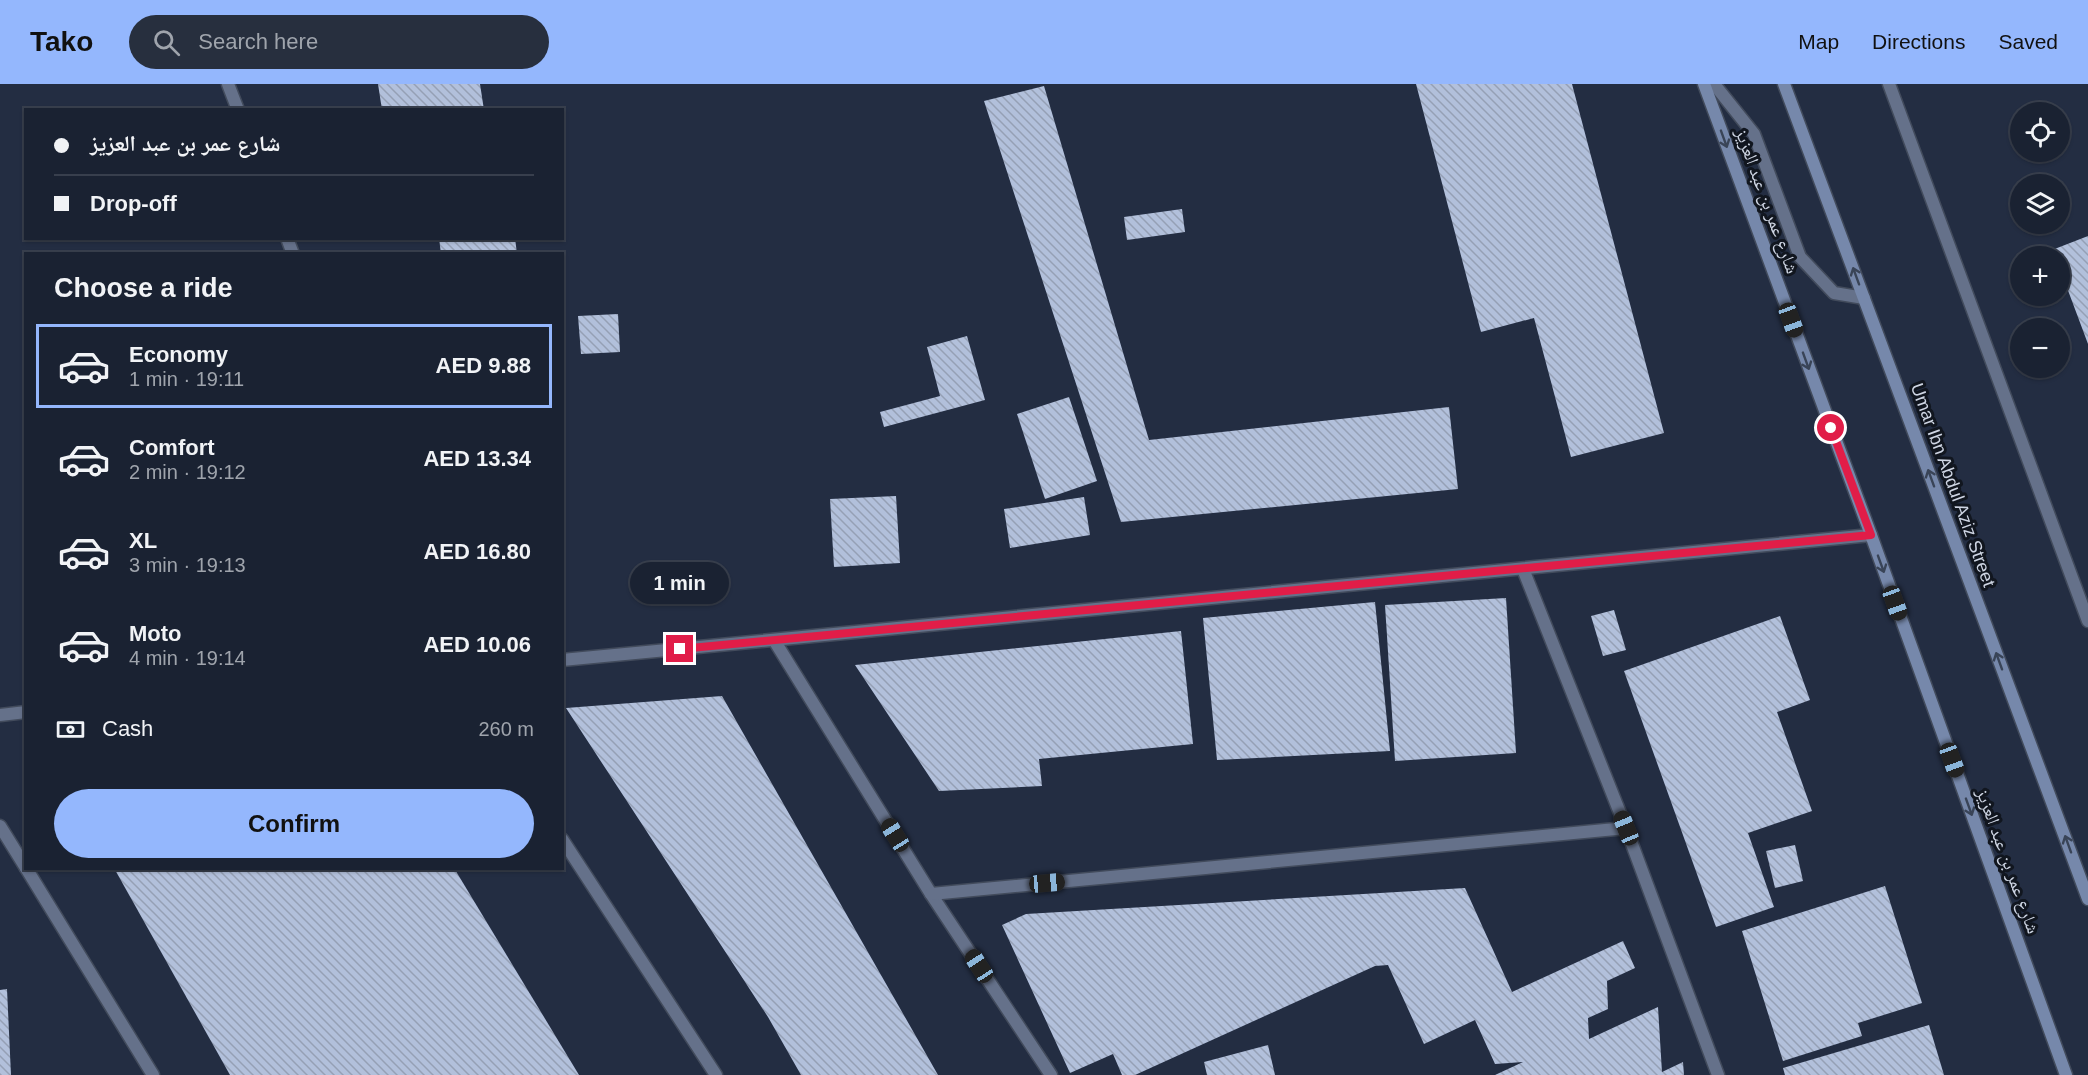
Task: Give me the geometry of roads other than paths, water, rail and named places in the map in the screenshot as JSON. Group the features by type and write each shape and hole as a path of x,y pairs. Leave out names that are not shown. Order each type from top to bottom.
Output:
{"main road":[{"name":"شارع عمر بن عبد العزيز","path":"1704,84 1871,535 2066,1075"},
{"name":"Umar Ibn Abdul Aziz Street","path":"1784,84 2088,899"}],"street":[{"path":"228,84 237,108"},
{"path":"1714,84 1754,134 1800,257 1834,293 1864,298"},
{"path":"1888,84 2088,621"},
{"path":"564,660 1871,535"},
{"path":"1523,569 1626,828 1718,1075"},
{"path":"774,640 931,894 1051,1075"},
{"path":"0,715 24,712"},
{"path":"0,826 24,865"},
{"path":"931,894 1626,828"},
{"path":"564,842 716,1075"},
{"path":"27,870 153,1075"}]}
